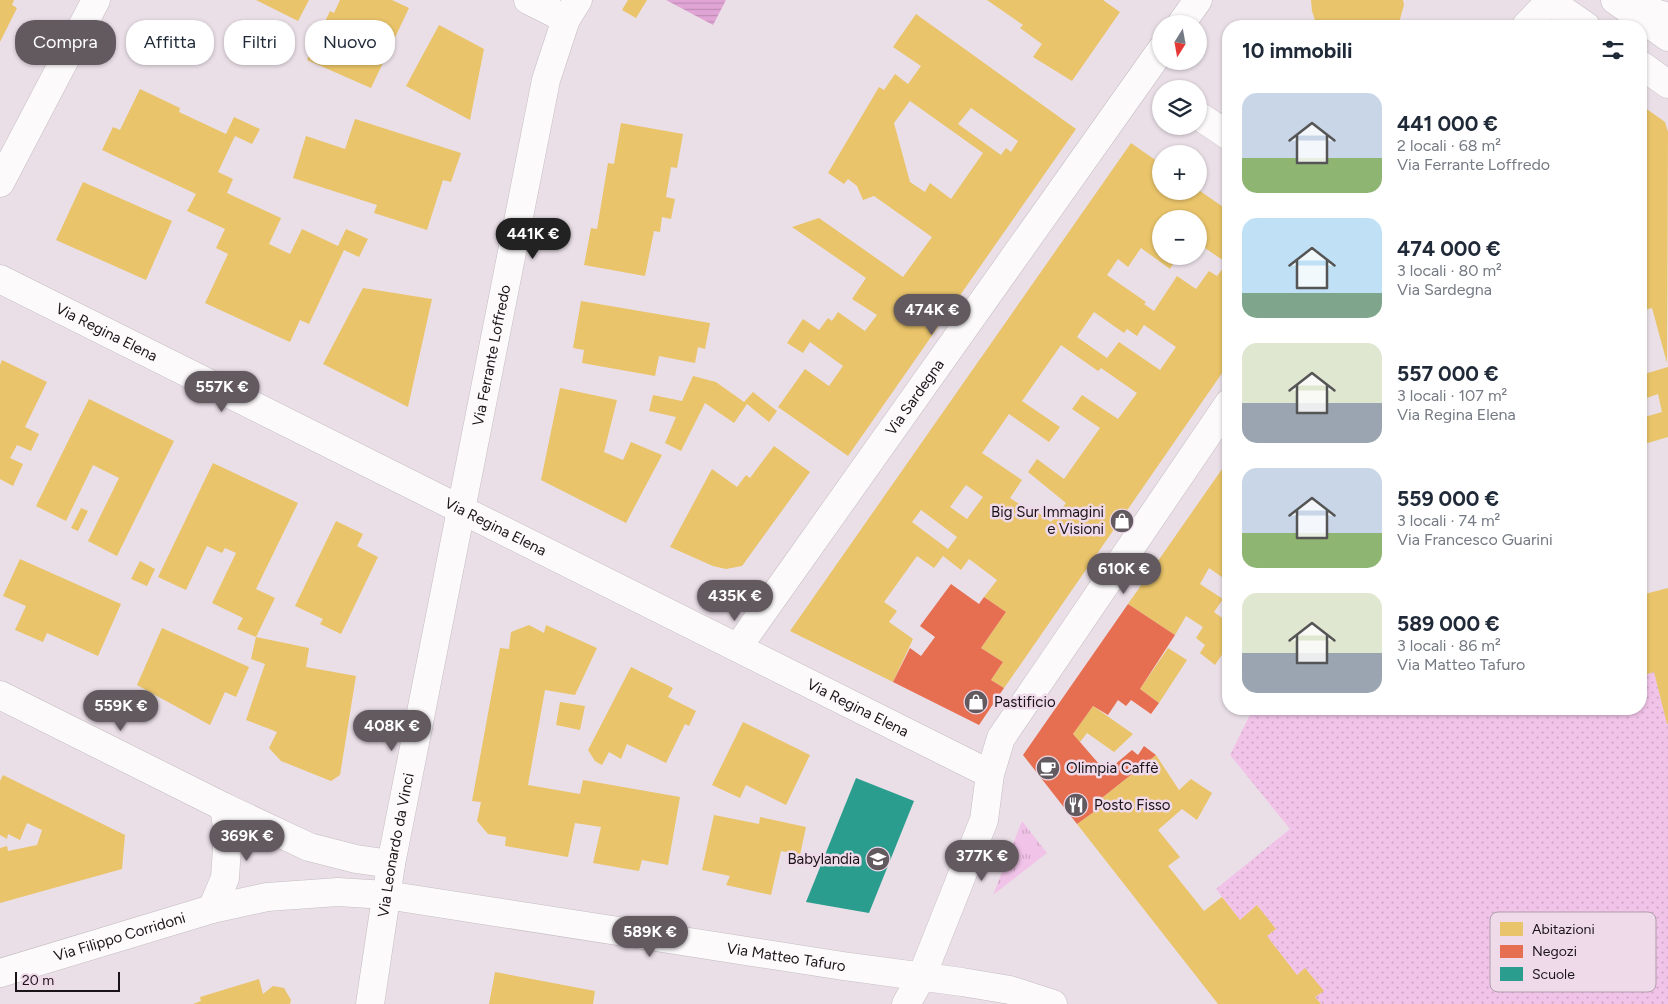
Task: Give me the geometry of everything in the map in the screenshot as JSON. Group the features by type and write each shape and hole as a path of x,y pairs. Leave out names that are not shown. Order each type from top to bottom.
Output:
{"street":[{"path":"0,183 96,0"},
{"path":"528,0 572,10"},
{"path":"1187,15 1198,0"},
{"path":"1616,0 1668,17"},
{"path":"1616,0 1644,20"},
{"path":"1532,20 1549,1 1577,20"},
{"name":"Via Ferrante Loffredo","path":"462,509 546,80 572,10"},
{"path":"1647,22 1668,37"},
{"path":"1647,69 1668,84"},
{"name":"Via Sardegna","path":"738,647 1151,83 1155,70"},
{"path":"1207,121 1222,131"},
{"name":"Via Regina Elena","path":"0,279 990,774"},
{"path":"906,1004 921,978 984,820 990,774 1001,738 1222,413"},
{"name":"Via Leonardo da Vinci","path":"370,1004 391,864 462,509"},
{"path":"0,695 224,807 309,847 356,859 391,864"},
{"path":"212,909 224,878 228,834 224,807"},
{"name":"Via Matteo Tafuro","path":"212,909 276,896 338,892 386,895 921,978 1010,990 1053,1004"},
{"name":"Via Filippo Corridoni","path":"0,973 212,909"}],"green space":[{"path":"1654,672 1668,726 1668,1004 1321,1004 1315,997 1323,991 1306,969 1297,975 1267,936 1276,929 1257,905 1240,920 1216,889 1290,829 1230,755 1250,715 1647,715 1647,674"},
{"path":"1022,821 1047,853 993,895"}],"shaded area":[{"path":"666,0 726,0 713,25"}],"building: Abitazioni":[{"path":"0,0 14,0 12,5 17,8 0,42"},
{"path":"256,0 309,0 298,21"},
{"path":"340,0 392,0 409,8 395,37 395,20 326,20 330,11 334,13"},
{"path":"628,0 647,0 636,18 622,10"},
{"path":"987,0 1103,0 1120,12 1072,81 1033,57 1042,44 1020,28 1023,25"},
{"path":"1311,0 1403,0 1404,5 1400,20 1315,20"},
{"path":"916,14 1076,129 848,456 778,407 805,369 829,386 843,366 810,342 803,353 787,343 803,319 819,330 828,318 832,321 838,312 865,331 877,315 852,299 866,278 792,227 819,218 903,277 932,237 874,196 863,200 857,186 848,179 844,184 828,173 879,87 884,90 895,74 908,84 921,66 893,47","holes":["910,101 983,153 951,199 930,183 925,192 910,182 894,123","971,108 1018,141 1011,152 1006,148 1001,155 958,124"]},
{"path":"439,25 484,49 470,120 406,86"},
{"path":"318,65 382,65 371,88"},
{"path":"140,89 180,108 179,112 226,134 234,117 260,129 252,144 235,136 218,172 233,179 227,193 281,218 269,244 290,254 302,229 338,246 346,229 368,239 359,257 344,250 309,324 300,320 290,342 205,303 228,254 216,248 225,229 187,211 196,194 102,150 113,127 120,130"},
{"path":"1647,109 1665,122 1668,132 1667,363 1652,308 1647,309"},
{"path":"355,119 461,153 451,182 443,180 427,230 374,213 377,205 293,178 306,136 345,149"},
{"path":"621,123 683,134 677,168 671,167 666,197 675,199 671,219 662,217 660,232 654,231 645,276 584,265 591,228 597,229 608,163 614,164"},
{"path":"1131,143 1152,158 1152,200 1207,200 1207,196 1222,206 1222,260 1207,249 1207,210 1152,210 1152,256 1141,248 1128,267 1118,259 1107,275 1146,302 1144,304 1154,311 1177,276 1196,289 1209,271 1217,276 1222,270 1222,373 1004,688 991,680 1003,662 981,648 1006,612 984,597 997,580 969,559 961,570 943,556 934,568 917,556 884,602 897,611 889,622 913,639 893,682 790,631","holes":["1094,312 1124,333 1127,329 1137,336 1144,325 1176,347 1160,370 1119,342 1107,358 1077,337","1061,345 1098,371 1101,368 1137,393 1118,419 1082,395 1072,409 1100,428 1064,479 1037,459 1028,472 1066,503 1051,522 1033,509 1031,512 1010,498 1022,480 982,453 1009,414 1049,442 1060,427 1022,401","966,485 983,497 967,519 950,507","921,510 957,537 948,549 912,522"]},
{"path":"83,182 172,221 146,280 56,240"},
{"path":"1164,265 1172,265 1170,269"},
{"path":"363,288 432,299 408,407 323,364"},
{"path":"581,301 710,323 705,349 698,347 695,363 659,356 655,376 582,363 584,350 573,348"},
{"path":"2,360 47,382 25,427 39,434 31,451 17,445 10,458 23,464 13,486 0,479 0,365"},
{"path":"1668,367 1668,437 1647,443 1647,416 1662,412 1658,394 1647,398 1647,373"},
{"path":"693,376 716,382 744,402 753,392 777,411 769,422 747,404 734,423 705,403 681,451 665,443 676,417 649,411 653,395 682,401"},
{"path":"560,388 617,400 604,452 623,460 631,442 662,455 626,523 541,480"},
{"path":"89,399 174,441 117,556 88,541 119,478 93,465 66,521 36,506"},
{"path":"774,446 810,472 742,566 726,569 713,566 670,547 712,469 737,487 746,475 750,478"},
{"path":"213,463 298,503 256,589 275,598 256,637 237,629 243,618 212,603 236,553 225,548 222,553 207,546 186,590 158,577"},
{"path":"1222,469 1222,577 1209,568 1200,584 1222,598 1214,612 1222,618 1222,654 1215,665 1200,653 1205,645 1196,638 1203,627 1186,616 1175,635 1128,604"},
{"path":"81,508 88,511 78,531 71,528"},
{"path":"336,521 363,534 357,546 378,557 341,634 320,624 323,619 295,606"},
{"path":"20,559 121,604 98,656 47,633 43,642 15,630 26,606 3,596"},
{"path":"140,561 155,569 147,586 131,579"},
{"path":"1668,588 1668,724 1654,672 1647,674 1647,593"},
{"path":"529,625 544,633 546,625 597,648 575,695 545,690 528,785 580,794 583,780 680,797 668,865 642,860 639,871 593,863 601,827 575,823 568,857 505,846 506,837 488,834 477,821 481,802 472,801 500,648 509,649 511,632"},
{"path":"162,628 249,667 236,697 225,692 210,725 137,685"},
{"path":"256,637 309,648 306,667 356,676 340,775 331,781 281,761 269,748 277,732 246,720 265,664 251,659"},
{"path":"1168,648 1187,660 1159,703 1140,689"},
{"path":"631,667 673,688 668,697 696,711 689,726 685,724 666,763 627,744 621,759 609,752 602,765 595,761 588,750"},
{"path":"560,702 585,706 580,730 556,725"},
{"path":"1093,706 1133,734 1114,752 1087,733 1080,742 1073,734"},
{"path":"743,722 810,755 786,805 746,785 740,798 712,785"},
{"path":"1156,755 1179,790 1191,779 1212,793 1197,820 1182,809 1158,830 1180,857 1168,866 1204,911 1222,897 1240,920 1257,905 1276,929 1267,936 1297,975 1305,968 1324,991 1315,997 1321,1004 1218,1004 1077,824 1102,806 1098,801"},
{"path":"3,775 125,835 122,869 0,903 0,848 7,846 8,851 37,845 42,830 27,823 20,840 8,834 7,839 0,835 0,781"},
{"path":"714,815 759,824 760,817 806,827 800,855 781,851 771,895 726,885 730,876 702,870"},
{"path":"495,972 595,991 593,1004 489,1004"},
{"path":"259,979 263,994 273,986 284,988 291,1000 290,1004 193,1004 201,1001 200,997"}],"building: Negozi":[{"path":"951,584 979,604 984,597 1006,612 981,648 1003,662 991,680 1004,688 979,725 893,682 910,648 921,656 935,637 920,626"},
{"path":"1128,604 1175,635 1140,689 1159,703 1151,714 1131,700 1126,706 1118,700 1108,715 1093,706 1073,734 1106,772 1132,750 1138,755 1144,746 1156,755 1098,801 1102,806 1077,824 1023,755"}],"building: Scuole":[{"path":"856,778 914,801 869,913 806,902"}],"place":[{"name":"Big Sur Immagini e Visioni","path":"1122,521"},
{"name":"Pastificio","path":"976,702"},
{"name":"Olimpia Caffè","path":"1048,768"},
{"name":"Posto Fisso","path":"1076,805"},
{"name":"Babylandia","path":"878,859"}]}
